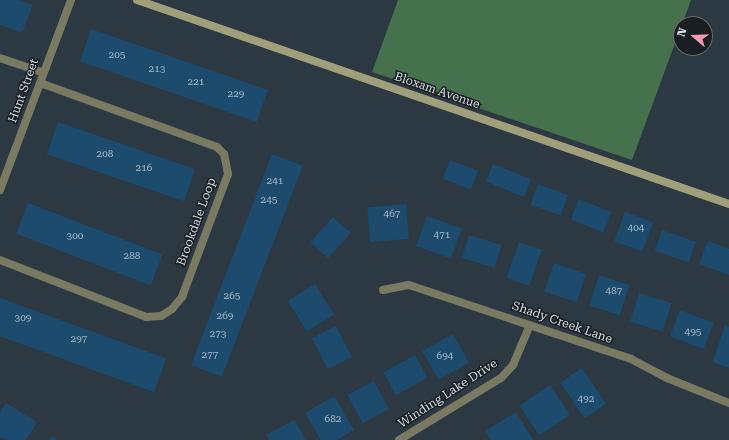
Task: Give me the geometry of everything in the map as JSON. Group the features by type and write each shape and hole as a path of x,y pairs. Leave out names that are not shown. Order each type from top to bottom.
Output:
{"street":[{"name":"Hunt Street","path":"0,190 71,0"},
{"name":"Bloxam Avenue","path":"137,0 729,204"},
{"path":"0,58 44,73"},
{"name":"Brookdale Loop","path":"0,260 146,317 161,316 172,309 182,298 228,174 226,158 218,147 40,83"},
{"name":"Shady Creek Lane","path":"383,290 409,285 631,359 667,378 729,403"},
{"name":"Winding Lake Drive","path":"399,440 501,378 513,365 530,325"}],"green space":[{"path":"398,0 691,0 685,16 673,16 673,49 632,160 372,72"}],"building":[{"path":"0,0 18,0 33,5 22,33 0,25"},
{"path":"91,29 268,90 257,122 80,61"},
{"path":"58,122 195,169 184,201 47,154"},
{"path":"272,154 303,166 222,377 191,365"},
{"path":"450,160 478,171 471,189 443,179"},
{"path":"493,164 531,179 524,197 486,182"},
{"path":"538,184 568,195 561,216 530,205"},
{"path":"579,199 611,212 603,233 571,219"},
{"path":"28,203 162,255 151,285 16,234"},
{"path":"406,204 409,239 370,242 367,207"},
{"path":"625,212 653,222 643,251 614,241"},
{"path":"427,216 462,229 451,259 416,246"},
{"path":"333,217 351,233 328,258 310,242"},
{"path":"662,230 696,242 689,263 655,251"},
{"path":"469,235 502,245 494,268 462,258"},
{"path":"708,241 729,249 729,275 699,264"},
{"path":"519,242 542,250 529,286 507,278"},
{"path":"554,263 586,274 576,302 544,291"},
{"path":"599,275 629,285 620,315 589,305"},
{"path":"315,284 334,315 307,331 288,301"},
{"path":"639,293 672,303 663,332 630,322"},
{"path":"0,298 166,359 154,392 0,336"},
{"path":"680,310 714,323 704,349 670,336"},
{"path":"725,325 729,327 729,368 713,362"},
{"path":"336,326 352,357 328,369 312,338"},
{"path":"453,334 469,363 438,380 422,351"},
{"path":"415,355 428,378 396,395 384,372"},
{"path":"582,368 606,404 584,418 560,383"},
{"path":"374,381 389,409 363,423 348,395"},
{"path":"550,385 570,415 539,436 519,406"},
{"path":"334,396 354,430 337,440 321,440 305,413"},
{"path":"6,403 37,422 26,440 6,440 0,437 0,413"},
{"path":"516,412 533,440 491,440 485,431"},
{"path":"294,420 306,440 269,440 266,435"},
{"path":"53,436 57,440 49,440"}]}
